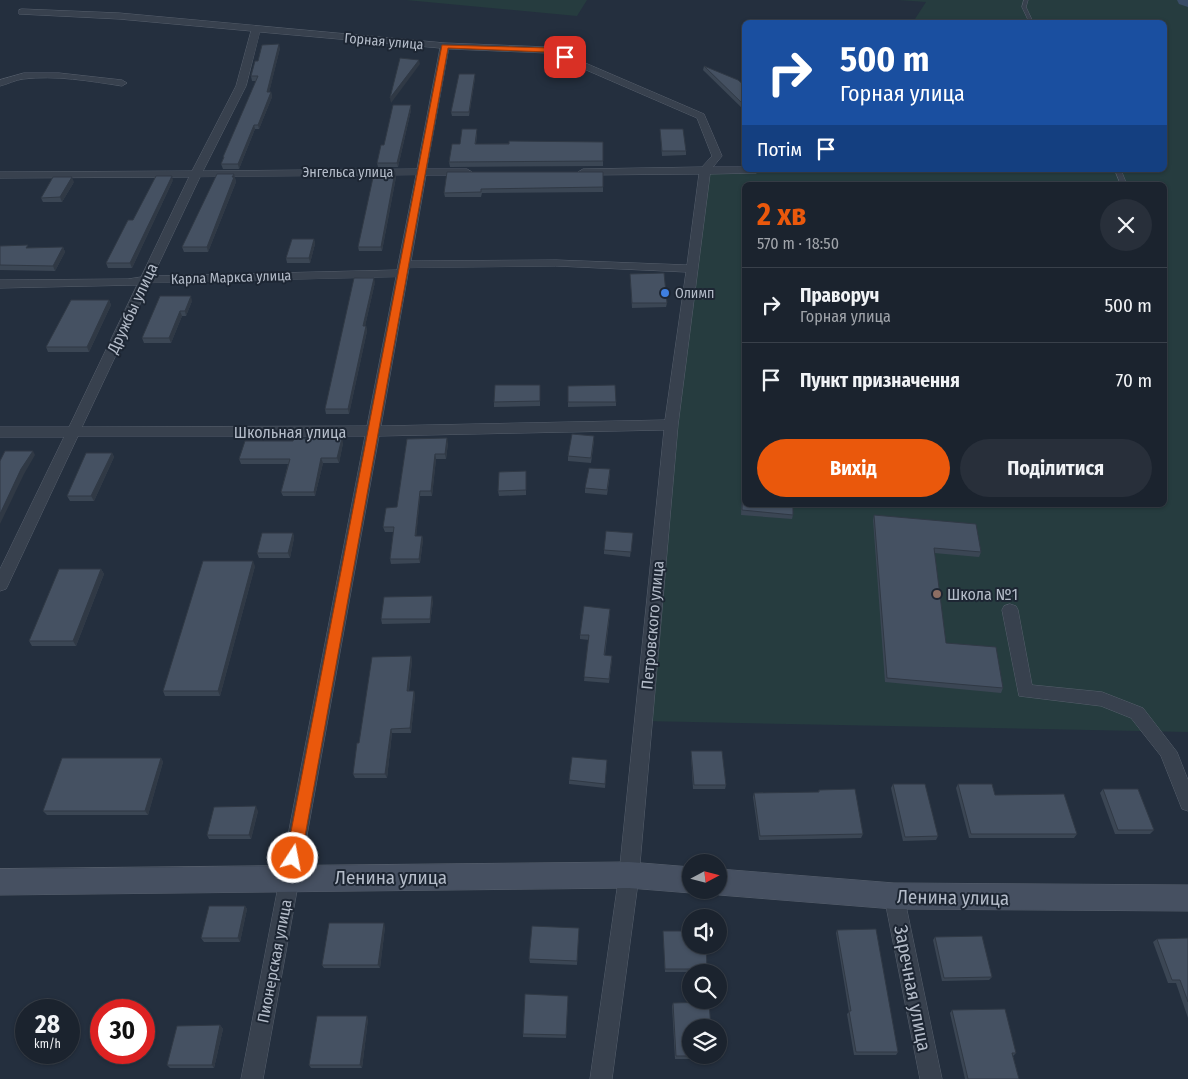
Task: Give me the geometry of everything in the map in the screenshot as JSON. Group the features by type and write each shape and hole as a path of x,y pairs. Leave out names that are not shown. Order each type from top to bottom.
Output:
{"street":[{"name":"Горная улица","path":"22,12 119,16 445,46 548,50 701,116 717,156 705,171"},
{"name":"Дружбы улица","path":"0,585 145,280 240,86 256,29"},
{"name":"Пионерская улица","path":"252,1079 445,46"},
{"path":"0,83 7,77 38,75 122,83"},
{"path":"568,172 742,170"},
{"name":"Петровского улица","path":"601,1079 629,875 670,426 705,171"},
{"name":"Энгельса улица","path":"0,175 197,172 480,172"},
{"name":"Карла Маркса улица","path":"0,284 128,283 145,280 556,263 692,269"},
{"name":"Школьная улица","path":"0,432 373,431 670,426"},
{"path":"1010,610 1025,691 1102,699 1137,714 1168,752 1188,803"},
{"name":"Ленина улица","path":"0,882 629,875 682,879"},
{"name":"Ленина улица","path":"728,883 894,896 1188,898"},
{"name":"Заречная улица","path":"894,896 931,1079"}],"lane":[{"path":"1026,0 1024,6 1030,20"}],"green space":[{"path":"406,0 587,0 577,16"},
{"path":"898,0 1188,0 1188,732 643,721 705,171 1167,172 1167,20 914,20 926,2"}],"building":[{"path":"279,44 267,92 271,92 258,125 254,125 238,164 221,164 258,76 251,76 255,61 258,61 262,45"},
{"path":"400,58 419,60 390,98"},
{"path":"704,66 742,83 742,103"},
{"path":"459,74 475,74 469,112 451,112"},
{"path":"393,105 411,105 397,163 377,163 381,145 384,145"},
{"path":"462,129 477,129 475,144 509,144 509,141 603,142 603,161 449,162 452,144 460,144"},
{"path":"660,129 683,129 686,151 662,151"},
{"path":"395,172 381,247 358,247 374,173"},
{"path":"447,172 603,172 603,187 481,189 481,192 444,193"},
{"path":"217,174 234,174 232,177 234,177 207,247 182,247"},
{"path":"156,176 172,176 130,263 106,263 128,220 133,220"},
{"path":"53,177 72,177 60,197 41,198"},
{"path":"292,239 314,239 309,258 286,258"},
{"path":"28,245 26,248 63,247 53,266 0,265 0,246"},
{"path":"664,273 667,303 632,303 630,274"},
{"path":"354,278 374,278 348,409 325,409"},
{"path":"160,296 191,296 185,311 180,311 169,338 142,338"},
{"path":"71,300 109,300 87,347 46,347"},
{"path":"495,385 540,385 540,401 494,402"},
{"path":"615,385 616,402 568,402 568,386"},
{"path":"572,434 594,436 591,458 568,456"},
{"path":"342,438 337,458 321,458 314,492 281,492 290,459 239,459 245,441"},
{"path":"447,438 445,454 435,454 431,491 420,491 415,536 422,536 419,559 390,559 394,527 383,527 386,508 397,507 407,439"},
{"path":"5,451 33,451 21,469 0,514 0,461"},
{"path":"86,453 112,453 91,496 67,496"},
{"path":"589,468 610,469 607,490 585,488"},
{"path":"526,471 526,490 498,491 499,472"},
{"path":"742,507 793,507 793,515 742,510"},
{"path":"874,515 976,524 981,552 934,548 946,643 996,647 1003,688 887,678"},
{"path":"606,531 633,533 631,552 604,550"},
{"path":"262,533 293,533 288,553 257,553"},
{"path":"203,561 253,561 218,691 163,691"},
{"path":"59,569 101,569 73,641 29,641"},
{"path":"432,596 430,619 381,619 384,597"},
{"path":"584,606 610,609 604,655 612,656 609,679 584,677 589,635 580,635"},
{"path":"411,656 407,691 414,691 410,728 391,729 385,774 353,774 372,657"},
{"path":"691,751 722,751 726,785 694,785"},
{"path":"572,757 607,760 605,784 569,780"},
{"path":"62,758 161,758 145,811 43,811"},
{"path":"893,784 925,784 938,836 905,837"},
{"path":"958,784 992,784 995,795 1064,794 1077,834 971,834"},
{"path":"855,789 863,834 760,836 754,793 819,792 819,790"},
{"path":"1103,789 1138,789 1154,830 1118,830"},
{"path":"256,806 249,835 207,835 214,807"},
{"path":"209,906 245,906 238,938 201,938"},
{"path":"329,923 384,923 378,965 322,965"},
{"path":"532,926 579,928 577,961 529,959"},
{"path":"876,929 898,1052 856,1052 837,930"},
{"path":"663,931 682,931 682,954 706,954 707,964 682,964 682,969 665,969"},
{"path":"982,936 992,977 944,978 935,937"},
{"path":"1188,938 1188,1002 1180,980 1172,980 1157,939"},
{"path":"525,994 568,996 566,1035 523,1034"},
{"path":"673,1003 682,1003 682,1009 710,1009 710,1019 682,1019 682,1056 676,1056"},
{"path":"1005,1009 1016,1053 1012,1053 1019,1079 968,1079 952,1010"},
{"path":"317,1016 367,1016 360,1065 309,1065"},
{"path":"220,1025 212,1065 167,1065 177,1026"}],"place":[{"name":"Олимп","path":"665,293"},
{"name":"Школа №1","path":"937,594"}],"route":[{"path":"293,858 445,46 548,50 565,57"}]}
